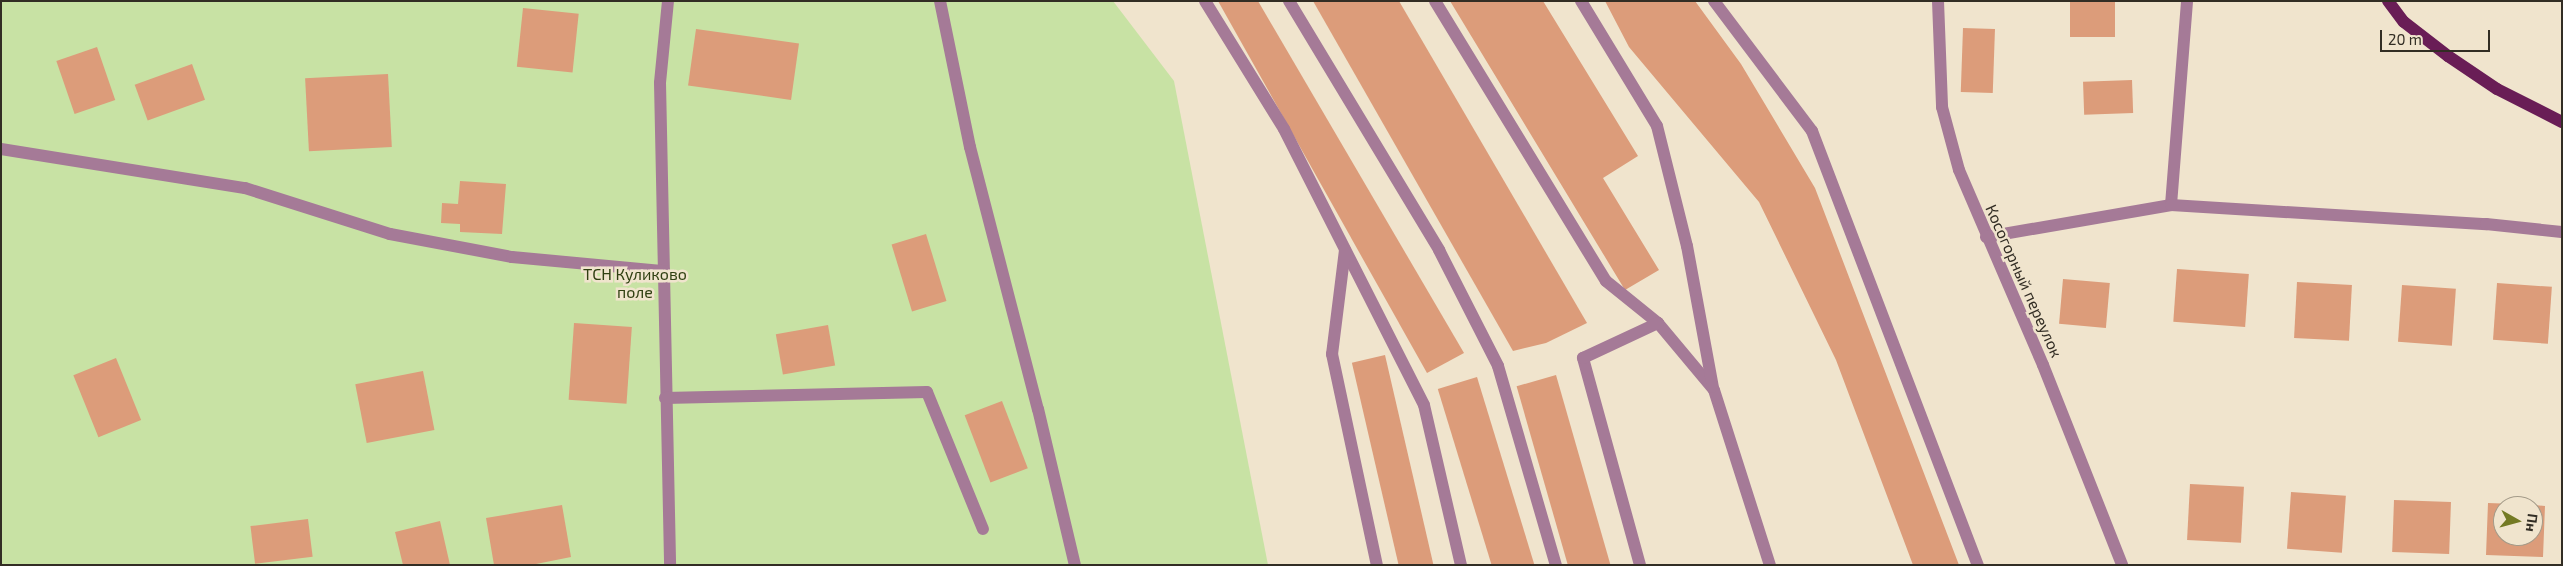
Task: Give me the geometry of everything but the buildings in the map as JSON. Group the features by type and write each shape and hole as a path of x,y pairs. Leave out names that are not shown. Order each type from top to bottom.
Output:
{"main road":[{"path":"2388,1 2404,22 2448,56 2497,89 2562,122"}],"street":[{"path":"668,1 660,83 665,398 670,565"},
{"path":"940,1 970,147 1038,408 1075,565"},
{"path":"1206,1 1284,129 1424,405 1461,565"},
{"path":"1289,1 1439,250 1498,366 1556,565"},
{"path":"1435,1 1606,280 1658,323 1714,390"},
{"path":"1580,1 1657,126 1687,246 1714,390 1770,565"},
{"path":"1714,1 1812,131 1978,565"},
{"name":"Косогорный переулок","path":"1938,1 1942,107 1959,170 1986,237 2043,365 2122,565"},
{"path":"2171,205 2187,1"},
{"path":"1,149 245,188 390,234 512,257 664,272"},
{"path":"1986,237 2171,205 2486,224 2562,232"},
{"path":"1345,250 1332,354 1377,565"},
{"path":"1640,565 1583,358 1658,323"},
{"path":"665,398 927,392 982,529"}],"green space":[{"name":"ТСН Куликово поле","path":"1,1 1113,1 1174,81 1268,565 1,565"}]}
